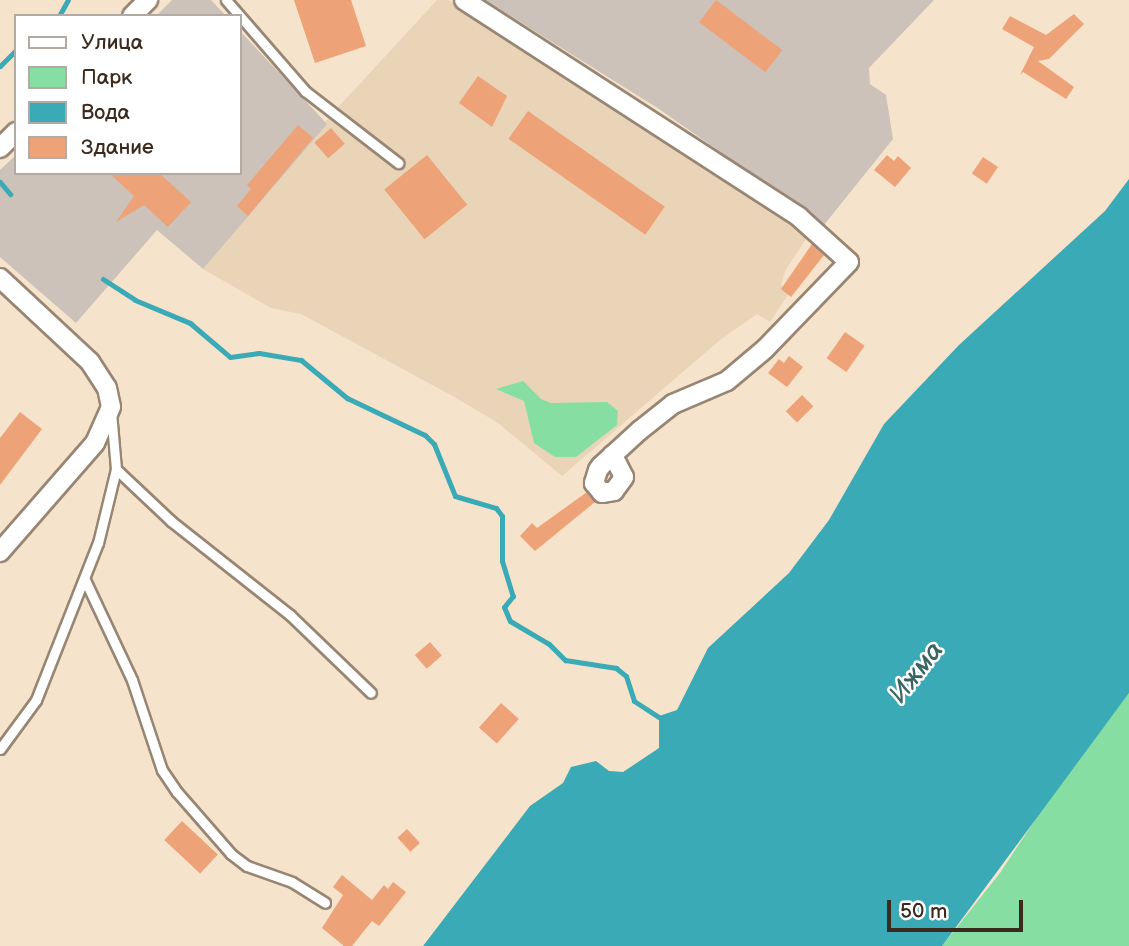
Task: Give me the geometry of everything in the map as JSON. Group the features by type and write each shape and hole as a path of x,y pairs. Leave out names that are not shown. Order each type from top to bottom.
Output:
{"street":[{"path":"134,14 148,0"},
{"path":"464,0 799,216 849,262 745,367 718,387 663,411 613,455"},
{"path":"0,148 14,134"},
{"path":"0,278 90,362 107,388 111,407 95,443 0,552"}],"lane":[{"path":"226,0 238,14"},
{"path":"242,18 314,99 398,163"},
{"path":"0,748 36,699 85,580 116,469 111,407"},
{"path":"116,469 170,522 290,615 371,693"},
{"path":"85,580 132,680 162,769 177,792 231,854 247,866 292,882 325,903"}],"shaded area":[{"path":"172,0 211,0 224,14 158,14"},
{"path":"437,0 448,0 810,233 785,271 781,285 790,292 770,322 757,314 720,340 562,476 498,423 458,399 301,314 271,308 203,269 331,115"},
{"path":"485,0 934,0 869,68 870,84 886,95 893,139 824,225 659,109"},
{"path":"242,33 327,124 203,269 157,230 76,323 0,257 0,170 14,157 14,175 242,175"}],"green space":[{"path":"523,381 541,399 551,403 607,402 618,411 617,425 576,457 555,457 534,443 524,401 496,389"},
{"path":"1129,693 1129,946 942,946 1000,873 1057,787"}],"water":[{"name":"Ижма","path":"1129,179 1129,693 942,946 423,946 530,806 563,783 571,767 596,761 609,771 623,772 659,748 659,716 677,710 708,648 789,573 829,520 884,424 959,345 1105,211"}],"building":[{"path":"294,0 351,0 366,46 315,63"},
{"path":"716,0 782,50 765,72 699,22"},
{"path":"1074,14 1084,24 1049,59 1038,61 1074,87 1066,99 1023,72 1020,75 1034,47 1002,29 1010,16 1046,35"},
{"path":"478,76 507,96 492,127 459,103"},
{"path":"528,111 665,207 645,235 508,139"},
{"path":"298,125 313,138 248,216 237,206 251,189 247,185"},
{"path":"331,128 345,144 328,158 314,142"},
{"path":"427,155 467,205 425,239 384,190"},
{"path":"887,155 894,161 898,156 911,168 895,187 874,170"},
{"path":"983,157 998,167 987,184 972,174"},
{"path":"111,175 161,175 191,202 168,227 144,205 116,222 134,196"},
{"path":"812,244 824,255 791,297 781,289"},
{"path":"845,332 865,346 846,372 827,358"},
{"path":"789,356 803,367 787,387 768,373 779,359 784,363"},
{"path":"802,395 813,406 797,423 786,411"},
{"path":"20,412 42,429 0,485 0,438"},
{"path":"587,492 595,502 535,551 520,536 532,523 537,528"},
{"path":"430,642 442,656 427,669 415,655"},
{"path":"501,703 519,719 497,744 479,728"},
{"path":"182,821 218,854 200,873 164,840"},
{"path":"407,829 420,843 410,852 397,838"},
{"path":"342,875 372,900 384,885 388,889 393,882 406,892 379,926 372,921 352,946 344,946 322,928 343,895 333,887"}],"waterway":[{"path":"60,14 68,0"},
{"path":"0,66 14,52"},
{"path":"0,182 10,194"},
{"path":"103,279 135,300 190,323 230,357 259,353 301,360 347,398 425,435 434,444 455,496 496,508 502,516 502,561 513,596 504,607 510,621 549,644 565,660 616,668 626,676 634,701 665,721"}]}
